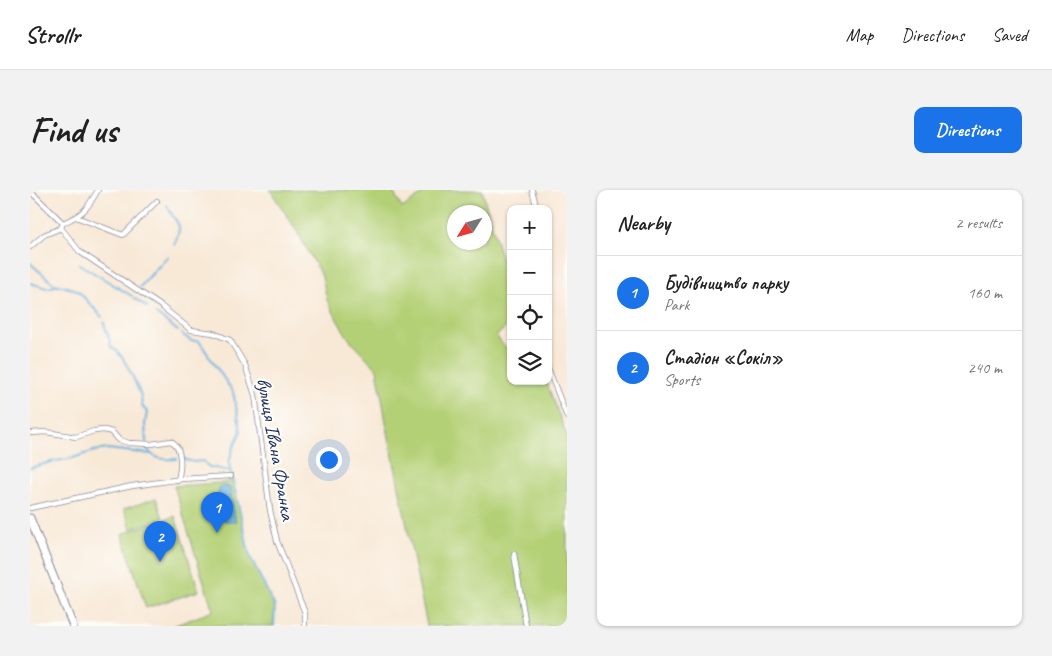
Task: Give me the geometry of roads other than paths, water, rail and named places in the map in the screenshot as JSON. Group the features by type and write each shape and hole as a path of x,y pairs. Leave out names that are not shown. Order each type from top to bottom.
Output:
{"street":[{"path":"30,247 44,235 61,228 64,223 86,210 98,190"},
{"path":"532,190 536,205"},
{"path":"30,191 64,223"},
{"path":"76,217 124,235 157,201"},
{"name":"вулиця Івана Франка","path":"61,228 80,252 161,306 191,330 213,333 230,340 244,365 255,396 270,510 277,541 305,613 306,626"},
{"path":"552,378 567,417"},
{"path":"30,433 46,432 76,437 104,430 112,432 119,440 129,443 151,444 171,441 178,451 180,469 178,480"},
{"path":"30,508 100,492 178,480 230,476"},
{"path":"30,518 73,626"},
{"path":"514,554 526,626"}],"water":[{"path":"220,486 230,488 236,522 223,519 218,498"}],"waterway":[{"path":"167,205 179,227 174,245"},
{"path":"140,287 168,256"},
{"path":"30,263 54,284 79,292 102,317"},
{"path":"79,264 132,296"},
{"path":"30,283 47,288 59,285"},
{"path":"134,298 147,307"},
{"path":"156,314 178,331"},
{"path":"104,322 111,347 122,357 141,396 142,406 147,412 145,423 146,442"},
{"path":"182,334 191,341 199,341 233,392 241,431 229,463 250,557 275,607 274,626"},
{"path":"147,447 155,457 177,459"},
{"path":"30,468 108,449 150,454"},
{"path":"182,458 193,462 203,461 209,467 230,471"}],"place":[{"name":"Будівництво парку","path":"217,533"},
{"name":"Стадіон «Сокіл»","path":"160,562"}]}
